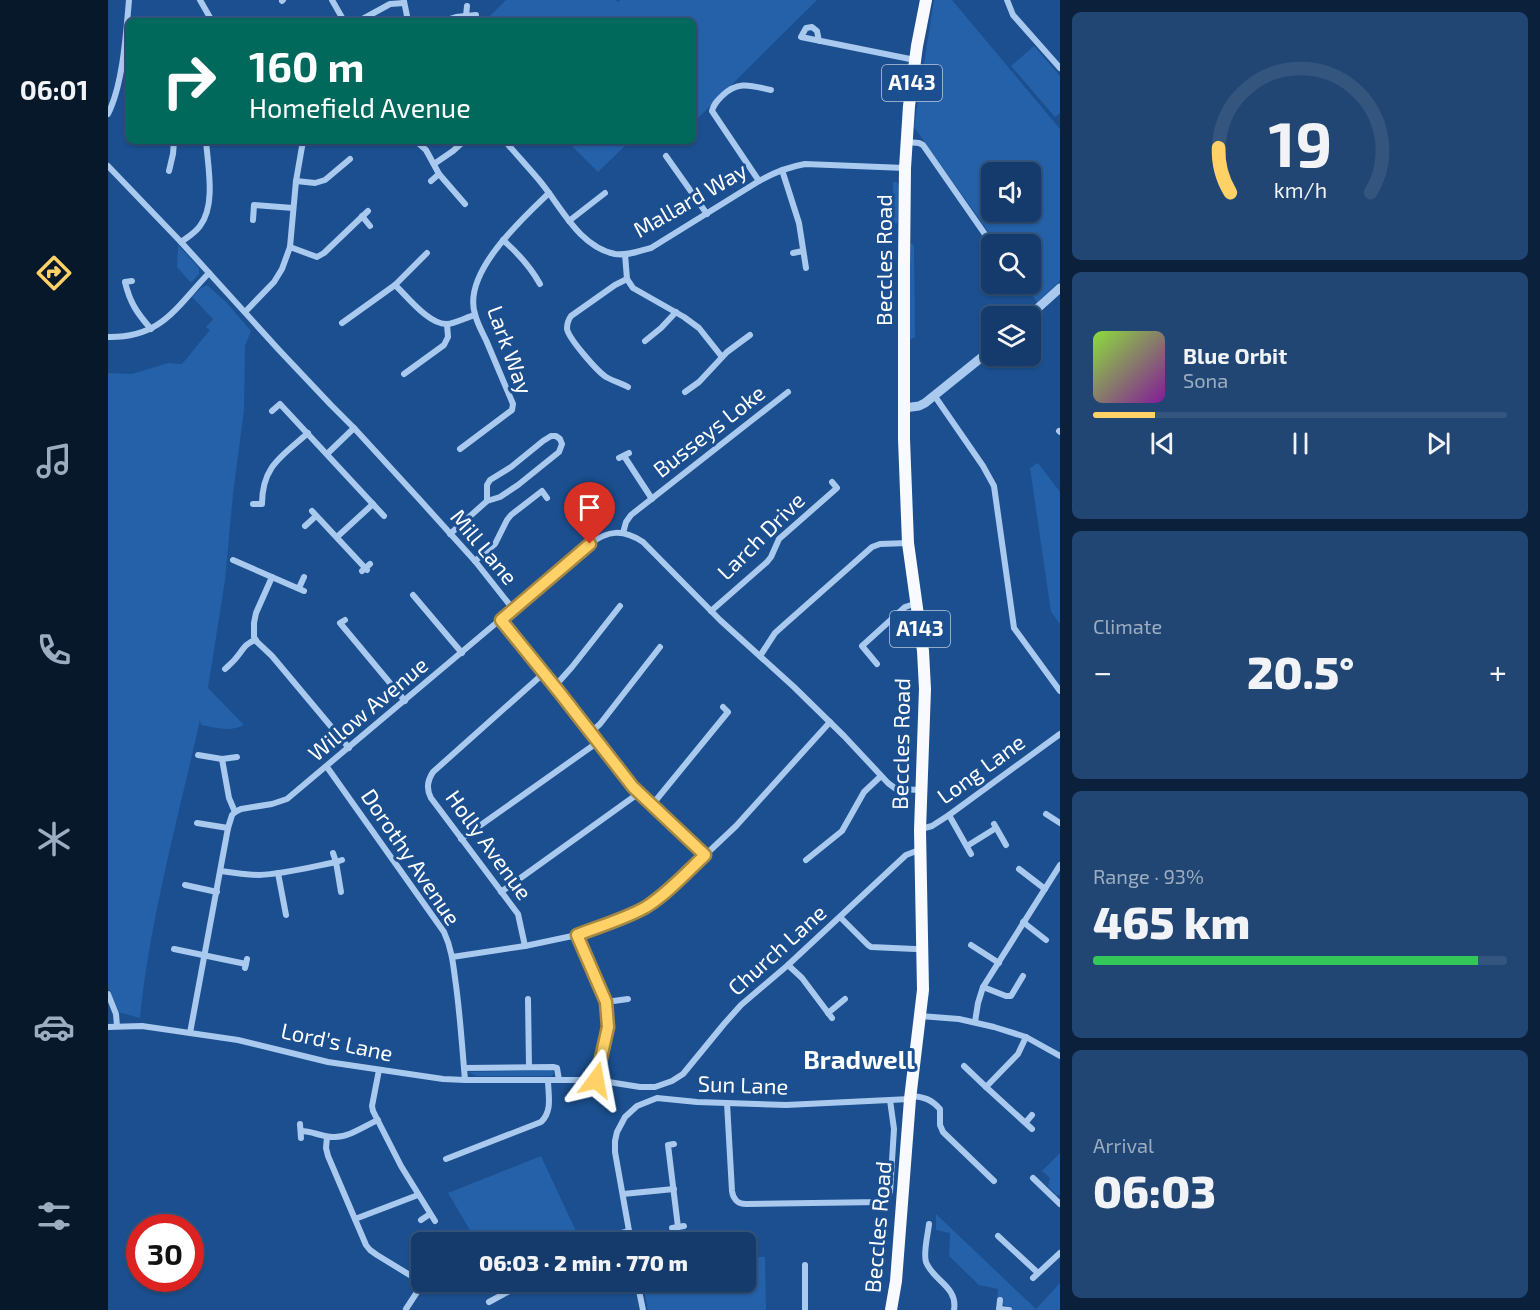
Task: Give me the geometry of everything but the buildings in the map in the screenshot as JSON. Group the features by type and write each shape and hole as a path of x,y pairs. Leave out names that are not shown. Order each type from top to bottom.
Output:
{"highway":[{"name":"Beccles Road","path":"891,1310 896,1281 911,1097 923,990 920,830 925,688 923,651 908,543 904,408 905,168 909,106 926,0"}],"street":[{"path":"127,18 129,0"},
{"path":"200,0 210,18"},
{"path":"332,0 342,18"},
{"path":"1007,0 1013,15 1060,68"},
{"path":"364,18 390,4 404,1 407,18"},
{"path":"466,16 467,6"},
{"path":"453,18 476,15"},
{"path":"108,114 117,88 126,33"},
{"path":"819,41 915,60"},
{"path":"759,181 712,111 716,102 737,86 744,85 771,90"},
{"path":"907,142 923,145 985,234"},
{"path":"169,171 174,144"},
{"path":"181,242 200,226 207,213 210,200 206,144"},
{"path":"245,312 274,282 282,269 290,247 296,181 302,144"},
{"path":"419,144 426,150 439,174 465,204"},
{"path":"434,164 461,144"},
{"name":"Mallard Way","path":"508,144 540,180 569,221 588,241 615,254 651,248 759,181 782,170 805,164 905,168"},
{"path":"666,156 707,214"},
{"path":"296,181 315,183 324,180 350,159"},
{"name":"Mill Lane","path":"108,166 354,428 475,561 513,609 598,538 623,533"},
{"path":"782,170 799,223 806,268"},
{"path":"430,181 439,174"},
{"name":"Lark Way","path":"460,449 512,410 513,404 475,315 473,295 476,283 503,240 549,193"},
{"path":"569,221 605,193"},
{"path":"253,220 254,206 293,208"},
{"path":"290,247 317,257 368,211"},
{"path":"362,216 370,226"},
{"path":"503,240 521,255 540,284"},
{"path":"793,253 803,251"},
{"path":"342,323 395,285 427,253"},
{"path":"625,254 627,279 633,288 699,328 722,357"},
{"path":"108,337 121,338 151,329 168,318 209,273"},
{"path":"627,279 571,316 567,327 571,338 598,370 628,387"},
{"path":"132,281 121,283 136,312 151,329"},
{"path":"395,285 434,321 447,324 475,315"},
{"path":"1040,306 1060,288"},
{"path":"644,331 647,339 676,312"},
{"path":"404,374 444,345 448,337 447,324"},
{"path":"686,382 688,390 699,382 722,357 747,337 750,345"},
{"path":"904,408 919,406 981,358"},
{"name":"Busseys Loke","path":"623,533 629,516 788,392"},
{"path":"934,395 983,466 994,486 1014,628 1060,691"},
{"path":"272,411 280,404 384,516"},
{"path":"327,454 354,428"},
{"path":"253,504 264,506 265,480 271,466 308,433"},
{"path":"450,534 487,501 500,497 518,485 559,452 562,444 560,439 551,436 490,480 487,485 487,501"},
{"name":"Busseys Loke","path":"624,456 651,499"},
{"name":"Larch Drive","path":"711,611 767,562 779,539 839,490 832,482"},
{"path":"475,561 495,544 511,515 542,491 548,498"},
{"path":"338,537 373,504"},
{"path":"305,526 314,513 366,568"},
{"path":"623,533 643,542 711,611 830,722 888,783 896,789 922,790"},
{"path":"760,656 784,624 872,547 880,544 908,543"},
{"path":"233,560 301,590 303,577"},
{"path":"272,577 256,613 254,630 256,640 349,748"},
{"path":"413,595 462,653"},
{"path":"877,664 862,646 905,608 916,603"},
{"path":"555,686 620,606"},
{"name":"Willow Avenue","path":"235,812 287,799 513,609"},
{"path":"501,620 639,793 705,855"},
{"path":"340,624 405,701"},
{"path":"225,669 236,659 243,647 250,641 256,640"},
{"path":"591,732 600,724 660,647"},
{"name":"Holly Avenue","path":"525,946 518,914 429,795 427,786 433,772 544,673"},
{"path":"652,805 728,712"},
{"path":"452,957 525,946 577,935 645,907 664,894 736,826 830,722"},
{"name":"Long Lane","path":"920,830 932,826 949,815 1060,734"},
{"path":"461,839 598,742"},
{"path":"198,755 222,759 237,758"},
{"path":"190,1034 228,828 235,812 229,798 222,759"},
{"name":"Dorothy Avenue","path":"327,767 444,932 452,957 459,1003 465,1080"},
{"path":"806,860 842,831 864,792 881,776"},
{"path":"501,892 639,793"},
{"path":"1056,812 1049,816 1060,824"},
{"path":"949,815 971,854"},
{"path":"197,823 228,828"},
{"path":"967,846 995,826 1006,845"},
{"name":"Church Lane","path":"665,1084 684,1074 741,1005 788,965 906,855 920,850"},
{"path":"333,853 339,861 341,892"},
{"path":"221,871 260,875 339,861"},
{"path":"975,1022 983,987 1060,865"},
{"path":"1019,869 1045,889"},
{"path":"278,873 286,914"},
{"path":"185,885 217,891"},
{"path":"840,917 871,947 915,948"},
{"path":"1023,922 1046,940"},
{"path":"577,935 606,1002 608,1027 596,1080"},
{"path":"970,945 999,963"},
{"path":"174,949 246,963"},
{"path":"788,965 802,978 830,1015 845,999"},
{"path":"983,987 1011,996 1023,976"},
{"path":"108,994 116,1014 117,1026"},
{"path":"528,999 529,1067"},
{"path":"606,1002 628,999"},
{"path":"920,1016 959,1018 975,1022 1026,1037 1060,1056"},
{"name":"Lord's Lane","path":"108,1028 142,1026 238,1040 328,1062 423,1077 465,1080 596,1080 640,1087 665,1084"},
{"path":"986,1087 1018,1054 1026,1037"},
{"path":"964,1066 1032,1129"},
{"path":"464,1068 553,1067 557,1068 560,1080"},
{"path":"379,1070 372,1106 400,1166 435,1221"},
{"path":"964,1078 970,1072"},
{"path":"446,1159 541,1122 549,1110 548,1080"},
{"path":"665,1084 666,1099"},
{"path":"911,1097 930,1099 940,1109 940,1125 943,1132 994,1181"},
{"name":"Sun Lane","path":"623,1194 615,1152 617,1132 630,1112 657,1098 697,1102 812,1105 911,1097"},
{"path":"726,1103 732,1191 737,1202 746,1204 880,1202 887,1198 890,1192 894,1129 890,1100"},
{"path":"1026,1122 1032,1115"},
{"path":"301,1138 301,1128 327,1137 338,1137 378,1120"},
{"path":"327,1137 328,1156 366,1245 370,1250 411,1276"},
{"path":"668,1145 678,1227"},
{"path":"1033,1178 1060,1204"},
{"path":"1040,1185 1046,1179"},
{"path":"625,1232 629,1231 623,1194 674,1188"},
{"path":"355,1219 418,1195"},
{"path":"421,1220 430,1214"},
{"path":"929,1224 926,1264 952,1293 955,1301 954,1310"},
{"path":"928,1234 936,1234"},
{"path":"998,1236 1007,1239 1036,1275 1060,1253"},
{"path":"805,1265 805,1310"},
{"path":"406,1309 417,1292"},
{"path":"489,1302 508,1292"},
{"path":"639,1292 643,1310"},
{"path":"1000,1300 999,1309 1009,1310"}],"shaded area":[{"path":"506,0 616,0 618,2 620,0 817,0 696,120 696,18 488,18"},
{"path":"934,0 952,0 1060,129 1060,281 1037,302 1031,294 1041,294 1041,234 990,234 981,222 1041,222 1041,162 981,162 981,221 914,127"},
{"path":"1034,46 1060,76 1060,113 1055,117 1011,66"},
{"path":"570,144 627,144 598,172"},
{"path":"893,182 899,185 898,222 896,224 893,221"},
{"path":"910,243 914,247 915,337 910,340"},
{"path":"178,245 199,268 199,274 191,283 177,267"},
{"path":"207,285 226,302 251,331 245,346 244,410 225,580 208,688 244,725 229,729 218,728 201,725 200,720 150,943 140,1018 118,1012 108,988 108,373 132,374 168,363 182,364 210,330 206,327 213,319 192,297"},
{"path":"1038,463 1060,492 1060,624 1051,612 1030,468"},
{"path":"550,1070 554,1074 551,1076 477,1076 468,1072"},
{"path":"1060,1153 1060,1195 1056,1195 1048,1186 1050,1178 1042,1171"},
{"path":"541,1156 576,1232 471,1232 448,1193"},
{"path":"936,1214 1036,1309 1060,1283 1060,1310 1009,1310 1010,1307 997,1299 998,1289 979,1285 949,1256 950,1233 936,1230"},
{"path":"756,1257 765,1257 766,1310 648,1310 645,1292 756,1292"}],"district":[{"name":"Bradwell","path":"859,1060"}],"route":[{"path":"590,544 501,620 633,787 705,855 664,894 645,907 577,935 606,1002 608,1027 596,1080"}]}
